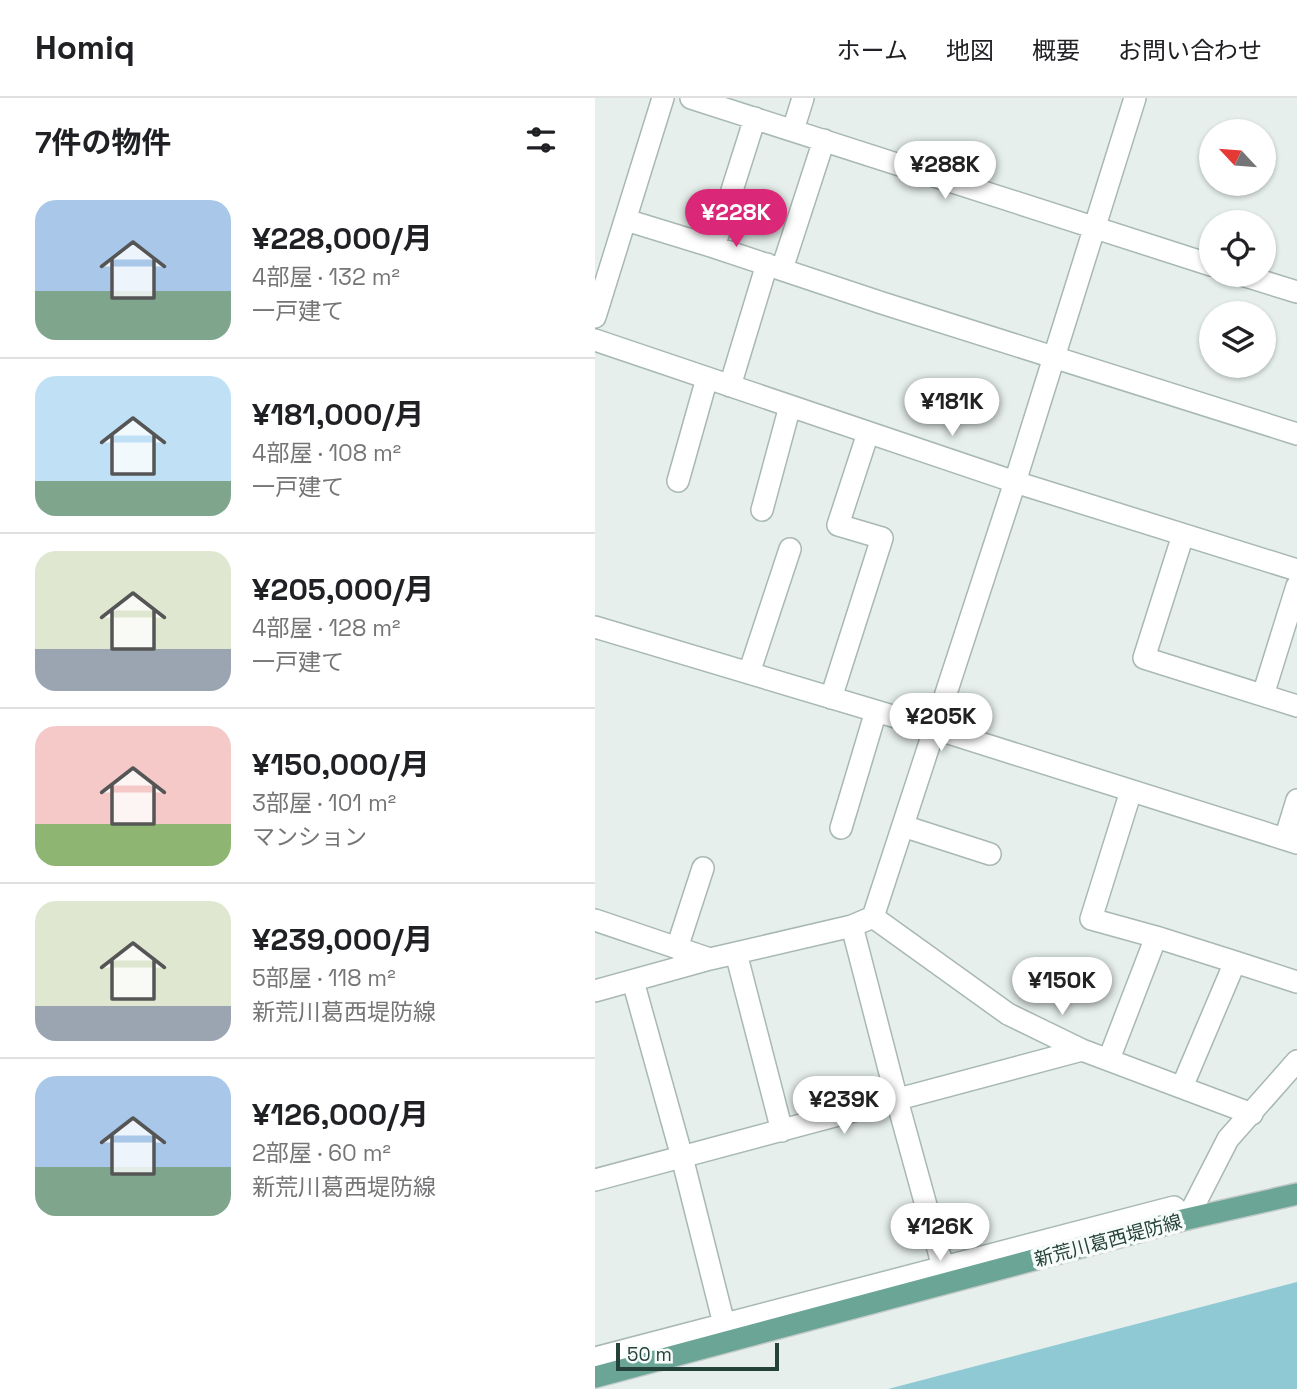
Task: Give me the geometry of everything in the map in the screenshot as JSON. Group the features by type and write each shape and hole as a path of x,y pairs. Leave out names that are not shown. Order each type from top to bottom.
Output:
{"main road":[{"name":"新荒川葛西堤防線","path":"595,1377 1187,1219 1297,1194"}],"street":[{"path":"595,317 663,98"},
{"path":"691,98 1199,261"},
{"path":"793,130 803,98"},
{"path":"595,991 710,959 852,926 873,917 936,729 1136,98"},
{"path":"714,247 755,118"},
{"path":"730,386 824,140"},
{"path":"626,220 1297,434"},
{"path":"1276,286 1297,292"},
{"path":"595,340 1015,482 1297,570"},
{"path":"678,481 707,378"},
{"path":"762,510 790,406"},
{"path":"831,698 882,538 838,524 868,433"},
{"path":"1183,535 1144,658 1297,706"},
{"path":"749,673 790,549"},
{"path":"1263,695 1297,586"},
{"path":"595,627 936,729 1291,841 1297,800"},
{"path":"841,828 876,711"},
{"path":"1131,791 1091,919 1297,982"},
{"path":"904,826 990,854"},
{"path":"677,948 703,868"},
{"path":"873,917 1008,1014 1082,1050 1252,1114"},
{"path":"595,920 710,959"},
{"path":"852,926 943,1267"},
{"path":"1109,1059 1156,937"},
{"path":"736,953 782,1131"},
{"path":"1182,1087 1235,962"},
{"path":"633,981 682,1157 724,1324"},
{"path":"595,1180 1082,1050"},
{"path":"595,1358 1174,1207 1187,1219 1228,1139 1297,1061"}],"water":[{"path":"1297,1282 1297,1389 888,1389"}]}
